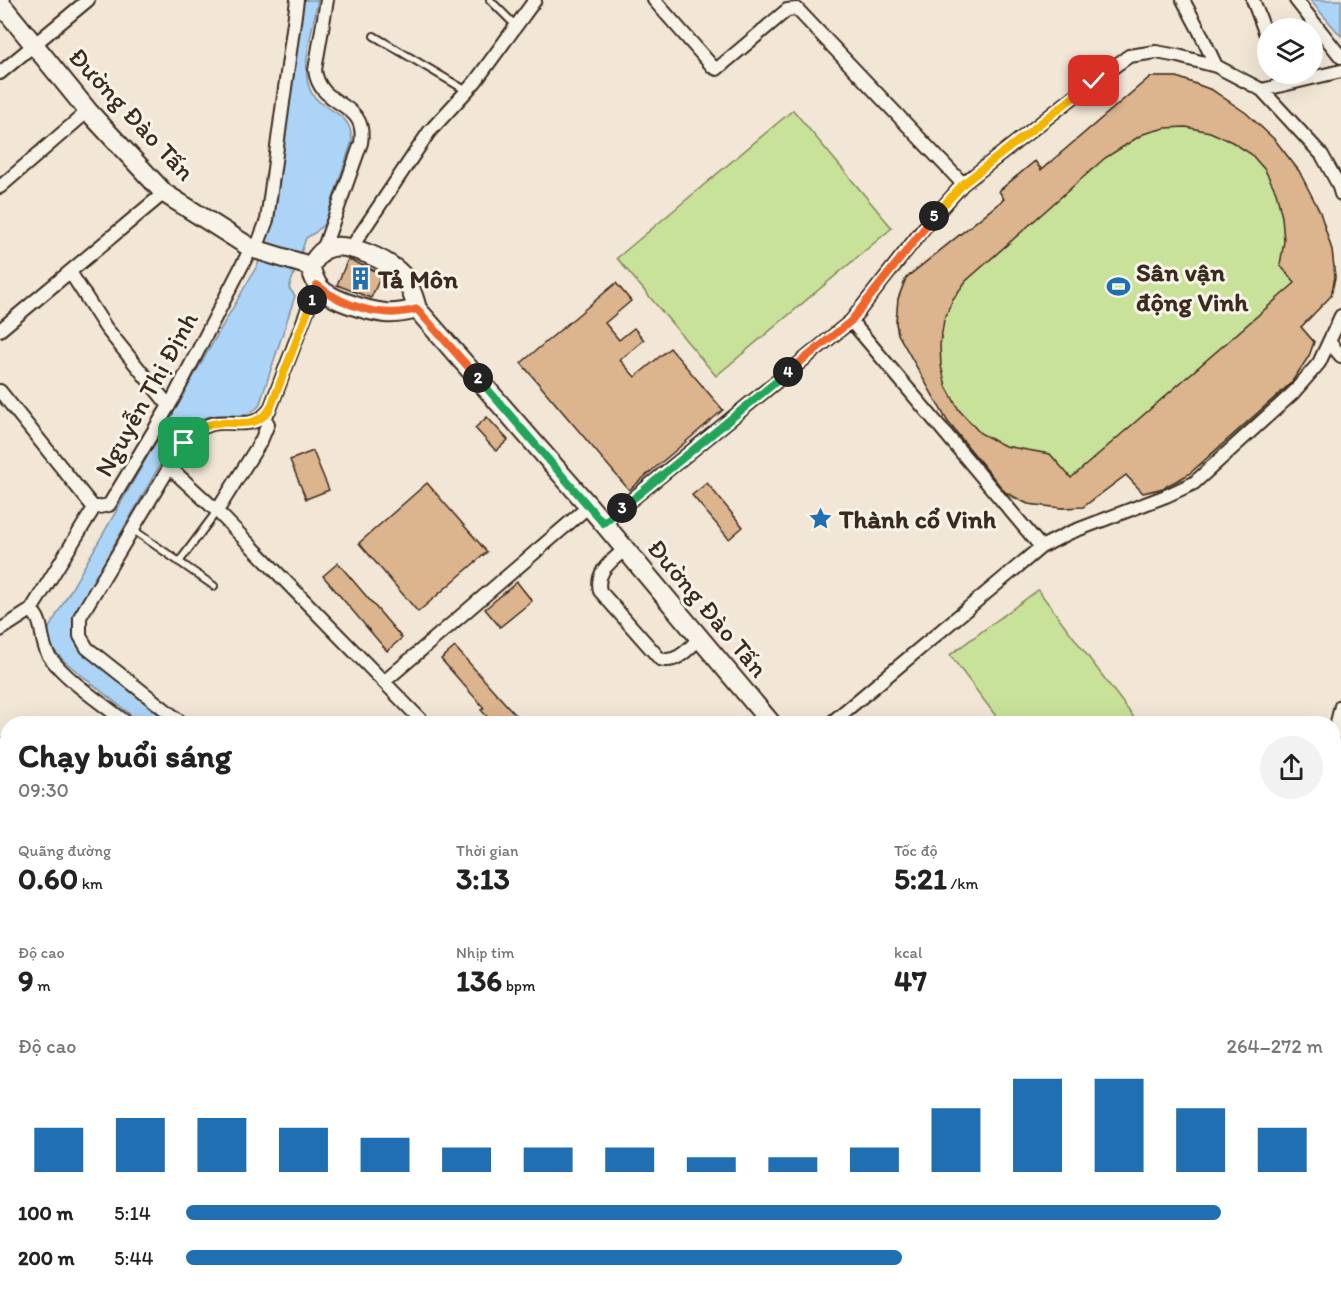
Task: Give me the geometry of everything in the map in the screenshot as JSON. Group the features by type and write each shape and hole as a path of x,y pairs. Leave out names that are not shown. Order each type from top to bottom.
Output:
{"street":[{"path":"0,73 88,0"},
{"name":"Nguyễn Thị Định","path":"0,630 31,610 94,508 109,505 169,406 256,249 267,220 297,0"},
{"path":"327,0 315,70 316,79 326,95 355,114 362,127 362,134 323,250 306,265 317,285 330,296 384,313 402,313 417,309"},
{"path":"351,248 429,132 467,91 535,0"},
{"path":"654,0 713,68 717,69 793,4 963,184"},
{"path":"1183,0 1216,66"},
{"path":"1253,0 1260,18"},
{"path":"1296,0 1341,57"},
{"name":"Đường Đào Tấn","path":"0,3 88,111 164,193 256,249 306,265"},
{"path":"603,523 851,321 924,228 963,184 1084,88 1129,56 1156,52 1216,66 1262,90 1322,155 1340,185"},
{"path":"1323,73 1341,71"},
{"path":"1262,90 1272,84"},
{"path":"0,187 88,111"},
{"path":"0,330 164,193"},
{"name":"Đường Đào Tấn","path":"323,250 337,245 351,248 390,264 403,276 414,295 417,309 626,549 765,716"},
{"path":"70,272 106,328 169,406"},
{"path":"173,716 87,648 80,636 80,617 168,466 192,434 202,428 223,423 248,423 264,417 270,409 317,285"},
{"path":"839,716 1041,547 1069,533 1155,501 1194,483 1293,393 1319,363 1341,316"},
{"path":"851,321 1041,547"},
{"path":"1330,343 1341,356"},
{"path":"0,391 94,508"},
{"path":"217,511 261,441 268,424 264,417"},
{"path":"168,466 217,511 418,716"},
{"path":"385,681 589,506"},
{"path":"626,549 602,570 598,582 600,591 660,659 667,661 676,659 700,638"},
{"path":"31,610 39,619 44,647 54,663 118,716"}],"lane":[{"path":"490,0 516,26"},
{"path":"374,36 467,91"},
{"path":"179,562 217,511"},
{"path":"132,529 214,586"}],"green space":[{"name":"Sân vận động Vinh","path":"1150,77 1177,77 1212,90 1246,113 1275,140 1299,171 1332,250 1335,277 1331,296 1301,327 1314,342 1309,356 1287,389 1189,474 1166,489 1143,493 1126,475 1083,507 1062,508 1028,504 1010,496 993,481 948,422 898,334 896,323 898,299 906,278 1004,199 999,191 1035,161 1042,169"},
{"path":"793,110 892,228 716,376 617,258"},
{"path":"1038,590 1133,716 996,716 950,655"}],"water":[{"path":"304,0 318,0 307,56 309,87 319,102 346,122 352,141 325,223 306,238 289,288 295,296 259,406 244,415 218,415 201,419 176,437 74,615 74,634 81,651 160,716 132,716 64,661 47,640 49,628 258,264 269,225"},
{"path":"1310,0 1341,0 1341,36"}],"building":[{"path":"1150,77 1177,77 1212,90 1246,113 1275,140 1299,171 1320,212 1332,250 1335,277 1331,296 1301,327 1314,342 1309,356 1291,383 1189,474 1163,488 1143,493 1126,475 1083,507 1062,508 1028,504 1005,492 948,422 898,334 896,323 898,299 906,278 1004,199 999,191 1035,161 1041,170","holes":["1186,127 1210,132 1251,154 1265,170 1276,192 1282,217 1284,241 1280,265 1295,283 1071,478 1050,454 1005,446 980,433 959,410 946,386 941,366 940,345 944,320 953,299 966,281 1105,158 1143,134 1165,128"]},
{"name":"Tả Môn","path":"348,259 382,274 371,298 337,285"},
{"path":"616,283 631,301 605,323 619,340 634,328 644,340 620,360 635,377 670,348 723,410 629,490 521,363"},
{"path":"487,417 508,440 496,451 475,428"},
{"path":"313,451 329,490 306,499 290,460"},
{"path":"427,483 487,552 418,612 359,543"},
{"path":"707,483 743,527 729,539 692,495"},
{"path":"338,563 402,638 387,651 323,576"},
{"path":"517,582 532,601 500,627 485,609"},
{"path":"455,647 517,716 487,716 481,710 484,708 441,659"}],"place":[{"name":"Tả Môn","path":"360,279"},
{"name":"Sân vận động Vinh","path":"1118,287"},
{"name":"Thành cổ Vinh","path":"821,519"}],"route":[{"path":"184,443 192,434 211,424 248,423 264,417 270,409 317,285 330,296 367,309 384,313 402,313 417,309 603,523 851,321 924,228 963,184 1094,81"}]}
